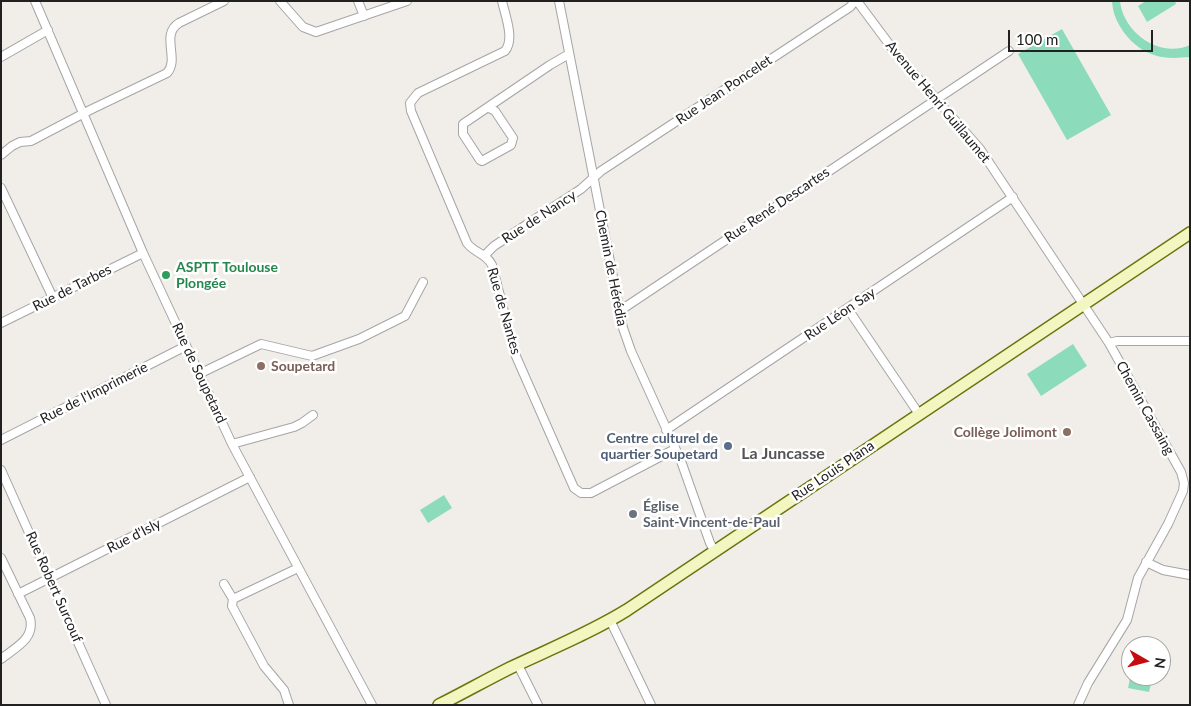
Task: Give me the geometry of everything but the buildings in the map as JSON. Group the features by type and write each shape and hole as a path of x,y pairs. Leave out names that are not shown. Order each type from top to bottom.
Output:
{"street":[{"name":"Rue de Soupetard","path":"35,1 143,253 232,444 339,644 352,664 372,705"},
{"path":"1,155 12,146 30,141 167,73 172,66 170,38 172,28 224,1"},
{"path":"280,1 303,27 311,32 319,32 407,1"},
{"path":"358,1 364,16"},
{"name":"Rue de Nantes","path":"502,1 509,38 508,47 505,51 418,93 410,103 411,111 467,243 473,250 485,256 492,265 515,354 574,488 581,493 591,493 675,449"},
{"name":"Chemin de Hérédia","path":"560,1 618,312 631,352 675,449 714,550"},
{"name":"Avenue Henri Guillaumet","path":"856,1 895,52 980,149 1083,304"},
{"name":"Rue Jean Poncelet","path":"593,178 850,7 856,1"},
{"path":"1,57 48,30"},
{"name":"Rue René Descartes","path":"618,312 1009,51"},
{"path":"489,108 495,111 513,138 513,142 482,162 463,134 462,128 465,121 482,110 489,108 502,97 569,54"},
{"name":"Rue de Nancy","path":"485,256 494,246 581,189 593,178"},
{"path":"1,188 53,298"},
{"name":"Rue Léon Say","path":"666,430 1013,197"},
{"name":"Rue Louis Plana","path":"439,705 518,664 610,620 1190,233"},
{"name":"Rue de Tarbes","path":"1,324 143,253"},
{"path":"199,374 260,344 312,356 359,340 405,316 423,282"},
{"name":"Chemin Cassaing","path":"1078,705 1091,677 1127,620 1138,578 1172,516 1183,491 1184,483 1181,472 1109,343 1083,304"},
{"path":"848,309 919,414"},
{"path":"1109,343 1117,340 1190,341"},
{"name":"Rue de l'Imprimerie","path":"1,440 186,346"},
{"path":"232,444 294,427 313,414"},
{"name":"Rue Robert Surcouf","path":"1,470 106,705"},
{"name":"Rue d'Isly","path":"18,594 250,477"},
{"path":"1,558 30,618 32,629 26,639 1,659"},
{"path":"1146,562 1163,570 1190,575"},
{"path":"233,599 298,568"},
{"path":"224,584 233,599 232,606 264,666 284,690 289,705"},
{"path":"610,620 651,705"},
{"path":"518,664 538,705"}],"green space":[{"path":"1112,1 1120,1 1128,23 1144,40 1166,48 1190,45 1190,57 1172,58 1158,56 1138,47 1120,26 1113,10"},
{"path":"1146,1 1175,1 1176,4 1147,22 1138,6"},
{"path":"1062,29 1111,115 1067,140 1018,54"},
{"path":"1073,344 1087,366 1041,396 1027,374"},
{"path":"444,495 452,508 428,523 420,510"},
{"path":"1128,686 1150,686 1149,692 1128,688"}],"place":[{"name":"ASPTT Toulouse Plongée","path":"166,275"},
{"name":"Soupetard","path":"261,366"},
{"name":"Collège Jolimont","path":"1067,432"},
{"name":"Centre culturel de quartier Soupetard","path":"728,446"},
{"name":"Église Saint-Vincent-de-Paul","path":"633,514"}],"district":[{"name":"La Juncasse","path":"783,454"}]}
